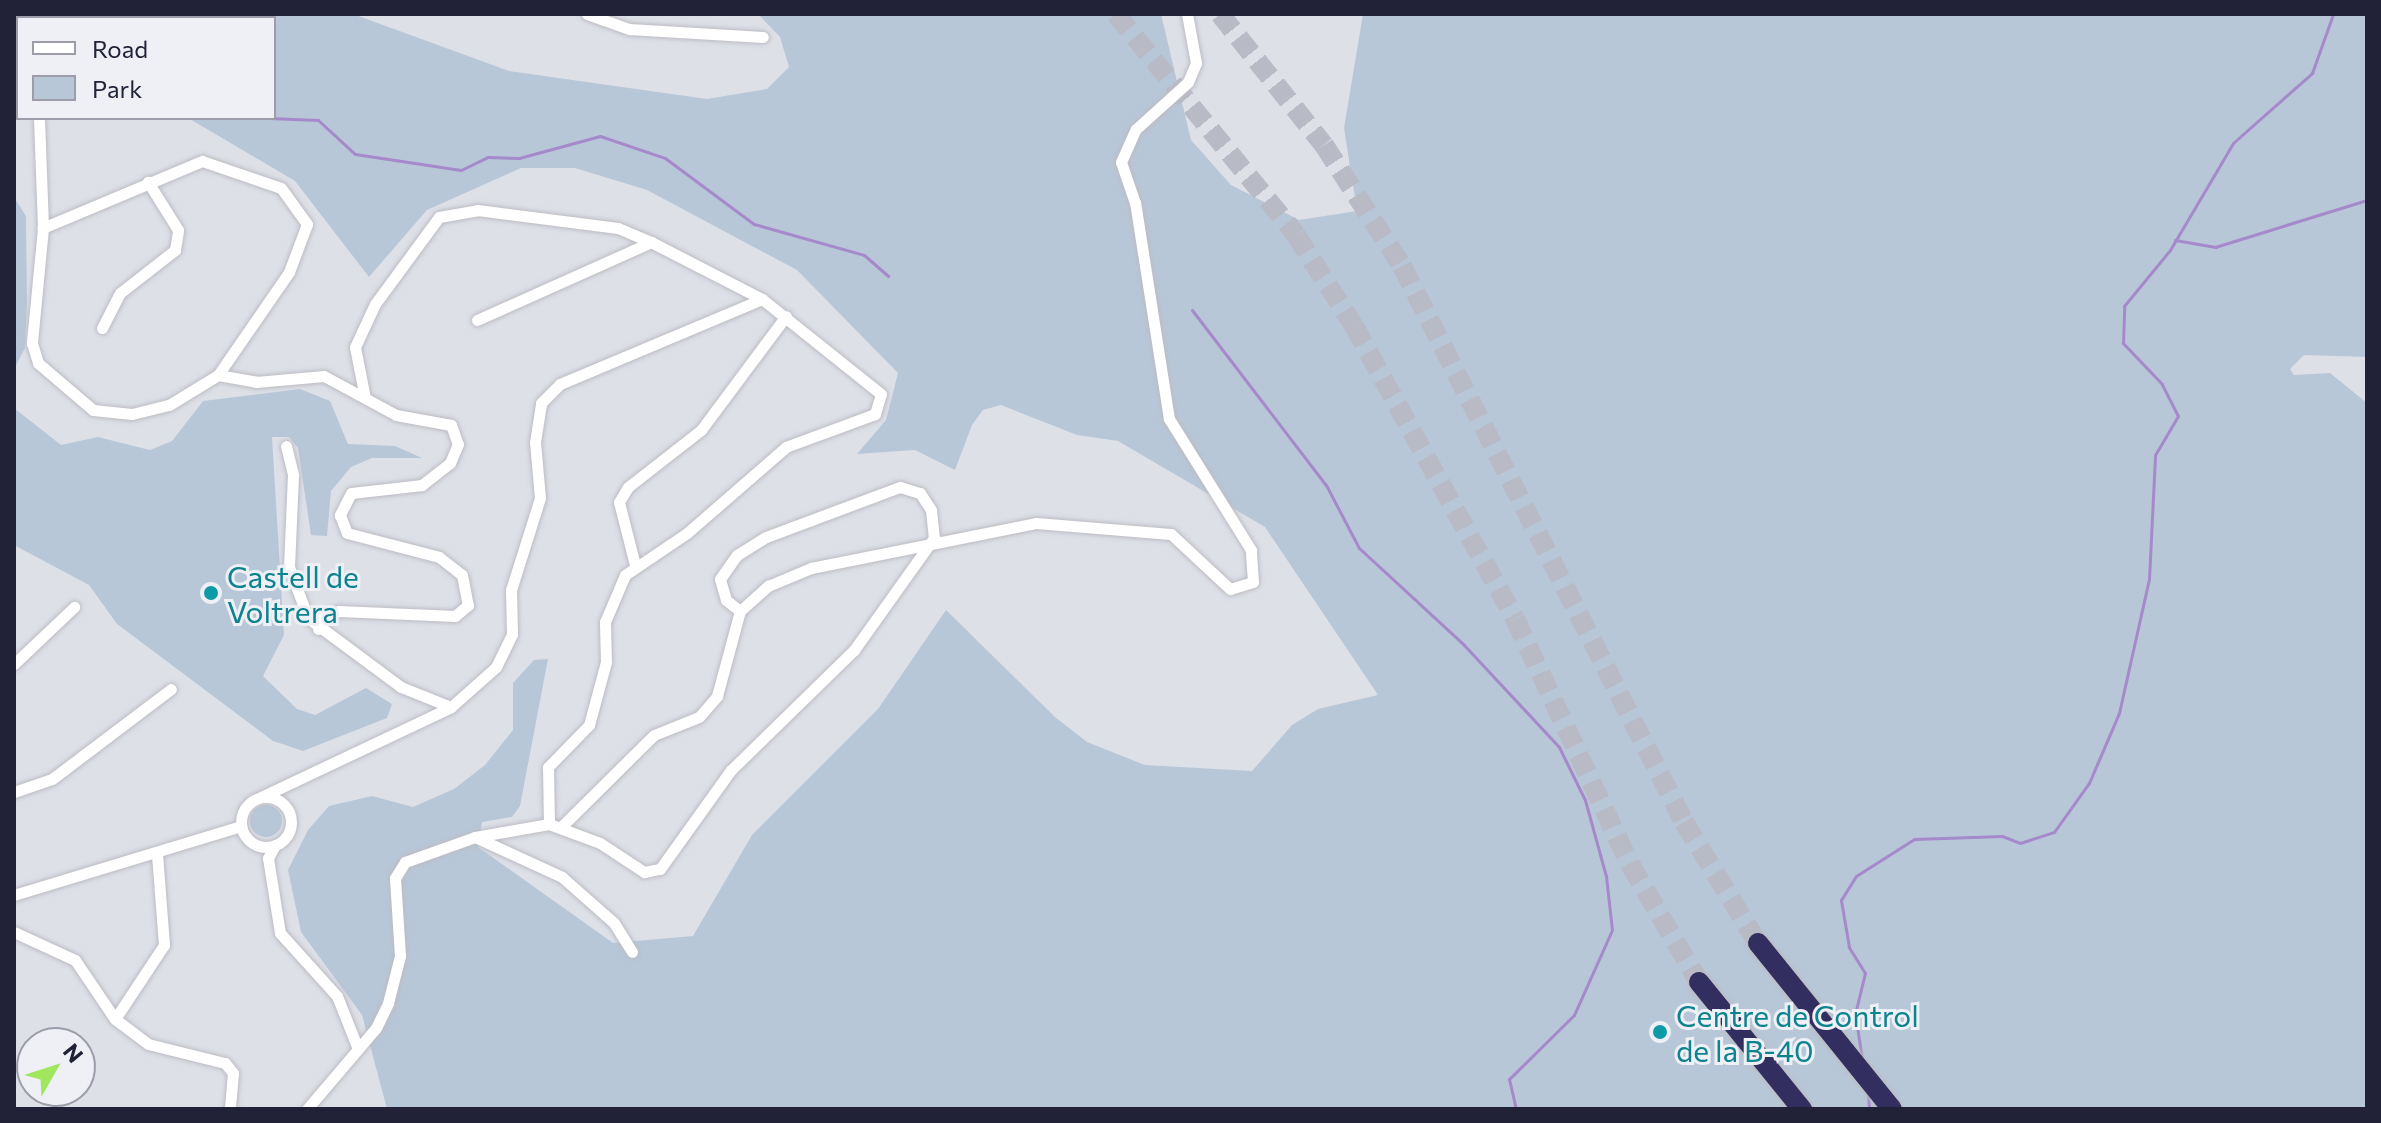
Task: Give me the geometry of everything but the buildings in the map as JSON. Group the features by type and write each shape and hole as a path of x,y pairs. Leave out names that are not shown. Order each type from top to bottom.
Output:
{"highway":[{"path":"1758,943 1789,987 1892,1109"},
{"path":"1699,982 1802,1109"}],"street":[{"path":"587,14 629,29 763,37"},
{"path":"563,825 654,735 699,717 717,696 740,611 768,586 811,568 934,538 1036,523 1150,530 1187,541 1230,589 1253,582 1251,550 1169,419 1135,203 1121,162 1136,129 1188,82 1196,63 1187,14"},
{"path":"39,120 43,228 32,343 38,363 93,410 132,414 169,405 218,375 289,272 307,224 301,209 281,188 202,161 43,228"},
{"path":"102,328 120,293 175,250 178,230 148,182"},
{"path":"365,398 355,347 375,304 439,217 477,210 618,228 651,242 762,299 881,394 875,414 786,447 687,533 635,565 605,622 606,662 589,725 548,767 549,824"},
{"path":"477,320 651,242"},
{"path":"241,826 247,804 451,707 479,689 512,634 511,590 540,498 535,442 541,403 560,384 762,299"},
{"path":"635,565 619,502 628,487 701,430 786,316"},
{"path":"218,375 256,382 324,376 396,415 451,425 458,444 450,463 422,485 351,493 340,515 347,533 439,557 462,575 468,605 455,616 339,611 319,618 318,629"},
{"path":"286,446 293,475 289,567 300,604 318,629 401,687 451,707"},
{"path":"307,1109 358,1049 388,1003 400,956 395,878 416,854 475,837 549,824 563,825 644,872 660,869 731,770 854,650 934,538 931,510 920,493 900,487 766,537 737,555 720,579 726,600 740,611"},
{"path":"14,664 74,607"},
{"path":"14,792 52,779 171,689"},
{"path":"261,797 288,811 287,835 275,845 268,858 280,933 337,996 358,1049"},
{"path":"241,826 253,843 275,845"},
{"path":"14,895 241,826"},
{"path":"475,837 562,877 614,923 632,952"},
{"path":"115,1019 164,945 157,853"},
{"path":"14,932 75,960 115,1019 148,1044 225,1063 233,1073 230,1109"}],"green space":[{"path":"189,14 353,14 509,71 707,99 767,89 789,67 780,37 758,14 1161,14 1191,140 1231,185 1299,220 1357,211 1344,128 1363,14 2367,14 2367,357 2304,355 2290,369 2294,375 2330,373 2367,403 2367,1109 387,1109 362,1015 301,932 288,870 308,830 329,806 372,796 413,807 454,789 485,765 513,730 513,683 534,660 548,659 520,806 512,817 482,822 478,847 613,943 693,936 752,835 878,709 946,610 1055,717 1087,742 1145,765 1252,771 1292,725 1318,709 1378,695 1265,527 1118,441 1077,435 1001,405 983,410 972,425 955,470 915,450 857,454 886,420 898,373 797,270 647,190 575,168 521,168 427,210 369,277 295,181 191,120 276,120 276,16"},
{"path":"14,197 26,216 27,302 25,348 14,369"},
{"path":"300,389 330,401 348,444 395,446 422,458 372,458 351,467 331,491 327,536 311,535 298,448 289,437 272,437 284,635 263,676 297,709 315,715 366,688 392,704 387,718 303,751 273,741 117,624 89,585 14,545 14,408 61,445 98,437 150,450 172,441 203,401"},
{"path":"266,805 277,810 282,821 277,832 266,837 255,832 250,821 255,810"}],"waterway":[{"path":"1862,1059 1855,1014 1865,973 1849,947 1841,900 1856,876 1914,839 2002,836 2020,843 2054,832 2089,783 2119,713 2149,579 2155,455 2178,416 2162,384 2123,343 2124,306 2170,250 2233,143 2312,73 2333,14"},
{"path":"276,118 318,120 355,154 461,170 488,157 519,158 600,136 665,158 754,224 864,255 888,276"},
{"path":"2175,240 2215,247 2367,200"},
{"path":"1192,310 1326,485 1359,548 1464,645 1559,747 1585,800 1606,876 1612,930 1574,1015 1509,1079 1516,1109"},
{"path":"1868,1094 1869,1109"}],"tunnel":[{"path":"1116,14 1296,235 1354,326 1515,619 1630,864 1699,982"},
{"path":"1220,14 1324,145 1402,266 1684,822 1758,943"}],"place":[{"name":"Castell de Voltrera","path":"211,593"},
{"name":"Centre de Control de la B-40","path":"1660,1032"}]}
